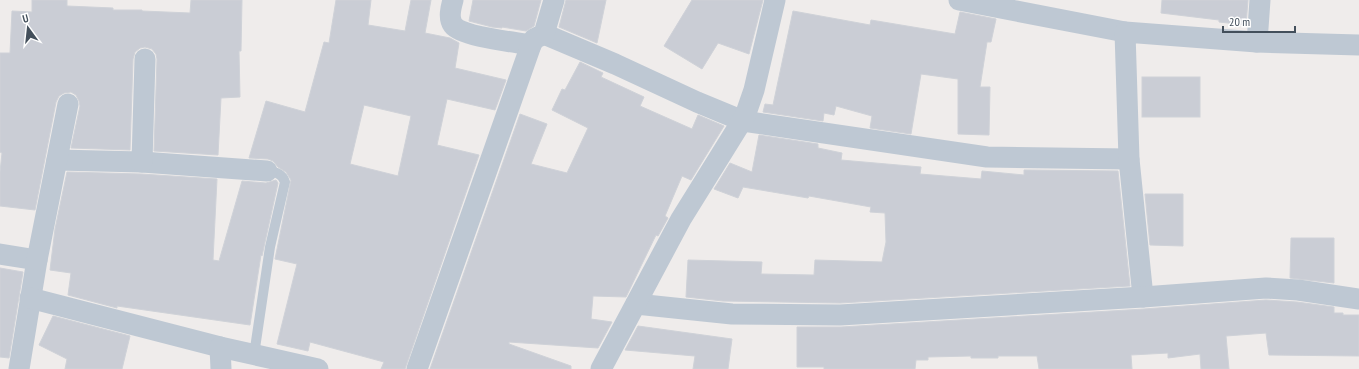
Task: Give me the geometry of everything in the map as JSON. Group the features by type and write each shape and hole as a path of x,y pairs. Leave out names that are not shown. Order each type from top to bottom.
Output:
{"street":[{"path":"453,0 450,16 452,23 457,28 468,34 538,40 615,64 697,102 743,121 987,156 1129,159"},
{"path":"417,369 554,0"},
{"path":"601,369 681,219 743,121 754,90 775,0"},
{"path":"959,0 1125,32 1257,42 1359,45"},
{"path":"1257,42 1260,0"},
{"path":"1125,32 1129,159 1143,297"},
{"path":"142,162 145,59"},
{"path":"19,369 37,260 68,104"},
{"path":"57,160 142,162 267,171"},
{"path":"0,254 37,260"},
{"path":"636,304 732,314 840,315 1143,297 1266,288 1298,290 1359,299"},
{"path":"30,298 220,347 318,369"},
{"path":"220,347 221,369"}],"lane":[{"path":"254,354 270,246 285,182 281,175 267,171"}],"building":[{"path":"32,0 67,0 67,6 113,8 113,10 190,13 191,0 242,0 241,51 239,51 240,97 221,98 218,155 154,151 157,59 156,54 152,49 145,47 140,48 135,52 133,59 130,150 71,148 80,106 76,95 71,92 64,93 59,96 56,102 35,210 0,206 0,172 2,153 0,152 0,53 10,53 12,11 32,12"},
{"path":"336,0 371,0 368,25 405,31 411,0 431,0 425,33 450,38 459,43 455,68 506,80 495,110 447,99 437,145 479,155 405,369 381,369 384,362 310,342 308,351 277,344 297,264 275,259 291,180 286,172 278,167 273,161 268,159 249,158 266,101 305,112 324,42 329,43","holes":["364,105 411,116 398,176 350,164"]},
{"path":"473,0 541,0 534,26 526,31 492,27 469,21"},
{"path":"566,0 606,0 597,43 559,27"},
{"path":"692,0 763,0 749,54 718,43 702,69 664,46"},
{"path":"1162,0 1248,0 1246,25 1161,13"},
{"path":"793,11 870,25 871,20 955,34 960,12 996,19 991,42 987,42 980,87 990,87 989,135 958,134 958,79 921,74 911,134 870,128 872,116 836,106 834,115 824,113 823,121 763,112 765,104 773,105"},
{"path":"580,62 603,73 601,77 644,97 640,106 692,129 698,115 724,126 691,180 682,176 665,216 668,218 658,236 656,235 626,297 593,296 591,319 612,322 598,348 509,342 509,344 571,366 571,369 430,369 520,114 547,124 531,164 567,173 588,128 552,110 562,89 565,90"},
{"path":"1142,77 1200,77 1200,117 1142,117"},
{"path":"759,135 818,144 818,148 842,153 841,160 921,167 920,174 981,179 982,171 1024,175 1024,170 1118,171 1130,286 840,303 723,301 686,297 688,260 762,262 761,274 814,275 815,260 882,262 886,242 885,213 870,212 871,207 809,196 808,198 743,187 738,198 714,189 730,163 752,172"},
{"path":"67,172 141,174 217,179 213,260 219,261 242,181 266,183 276,180 278,183 262,256 261,255 250,325 117,306 117,308 68,295 71,273 50,270 55,229"},
{"path":"1145,194 1183,194 1183,246 1150,245"},
{"path":"1291,238 1334,238 1334,283 1290,278"},
{"path":"0,268 23,272 9,358 0,357"},
{"path":"1266,300 1334,307 1334,313 1343,313 1343,315 1359,315 1359,356 1269,355 1266,333 1226,336 1229,369 1201,369 1200,354 1168,358 1168,353 1131,355 1132,369 1039,369 1037,356 998,356 998,358 971,358 971,356 928,357 928,360 916,360 915,369 824,369 824,367 797,367 797,327 841,327 1144,309"},
{"path":"53,316 130,336 122,369 65,369 67,359 39,345"},
{"path":"638,326 732,339 728,369 693,369 695,356 625,350"}]}
